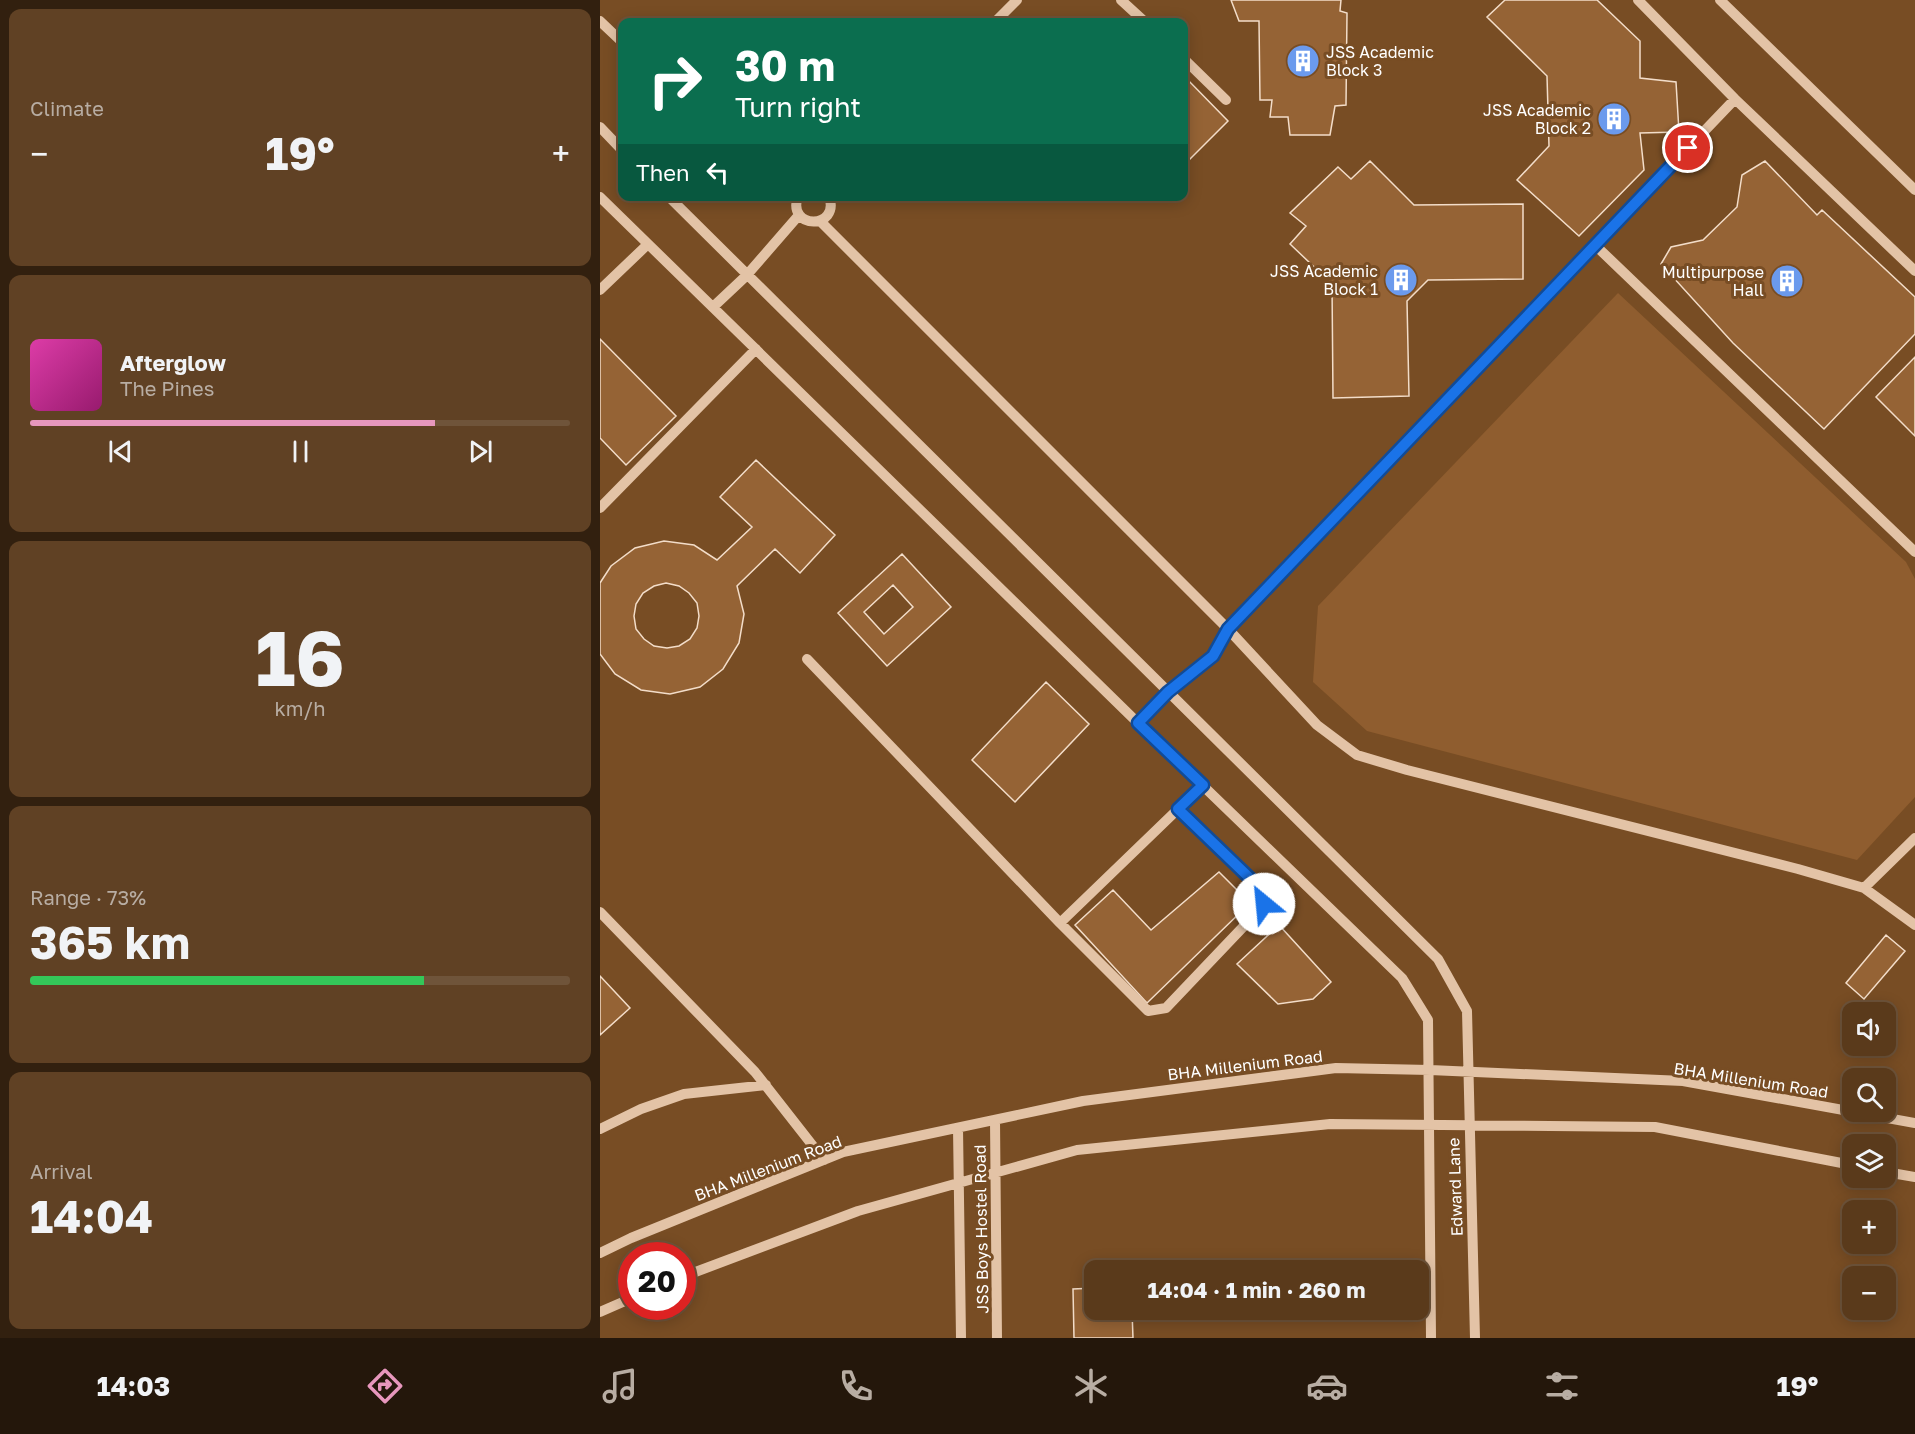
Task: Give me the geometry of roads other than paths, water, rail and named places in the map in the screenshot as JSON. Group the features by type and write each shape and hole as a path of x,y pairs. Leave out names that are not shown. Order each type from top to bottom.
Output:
{"street":[{"path":"999,18 1017,0"},
{"path":"1121,0 1141,18"},
{"path":"1638,0 1734,99 1915,271"},
{"path":"1720,0 1915,190"},
{"path":"600,21 618,38"},
{"path":"1188,63 1226,100"},
{"path":"1138,723 1168,692 1213,656 1228,629 1734,99"},
{"path":"600,127 618,146"},
{"name":"Edward Lane","path":"600,197 1402,978 1428,1020 1431,1338"},
{"name":"Edward Lane","path":"673,201 746,276 1438,959 1467,1011 1475,1338"},
{"path":"713,308 746,276 795,203 809,221 820,221 831,209 830,201"},
{"path":"820,221 1228,629 1317,725 1357,755 1407,770 1798,869 1864,888 1915,925"},
{"path":"600,290 648,244"},
{"path":"1595,245 1915,552"},
{"path":"600,508 756,349"},
{"path":"807,659 1060,923 1148,1011 1166,1008 1264,904 1258,886 1178,809"},
{"path":"1060,923 1203,785"},
{"path":"1864,888 1915,838"},
{"path":"600,912 766,1085 824,1161"},
{"name":"BHA Millenium Road","path":"600,1253 631,1238 843,1152 1083,1101 1336,1068 1683,1081 1915,1124"},
{"path":"600,1129 641,1109 684,1094 766,1085"},
{"name":"JSS Boys Hostel Road","path":"995,1120 997,1338"},
{"path":"696,1272 858,1211 1077,1150 1330,1124 1654,1127 1842,1163"},
{"name":"JSS Boys Hostel Road","path":"958,1128 961,1338"},
{"path":"1896,1174 1915,1177"},
{"path":"600,1312 618,1304"}],"place":[{"name":"JSS Academic Block 3","path":"1303,61"},
{"name":"JSS Academic Block 2","path":"1614,119"},
{"name":"JSS Academic Block 1","path":"1401,280"},
{"name":"Multipurpose Hall","path":"1787,281"}]}
